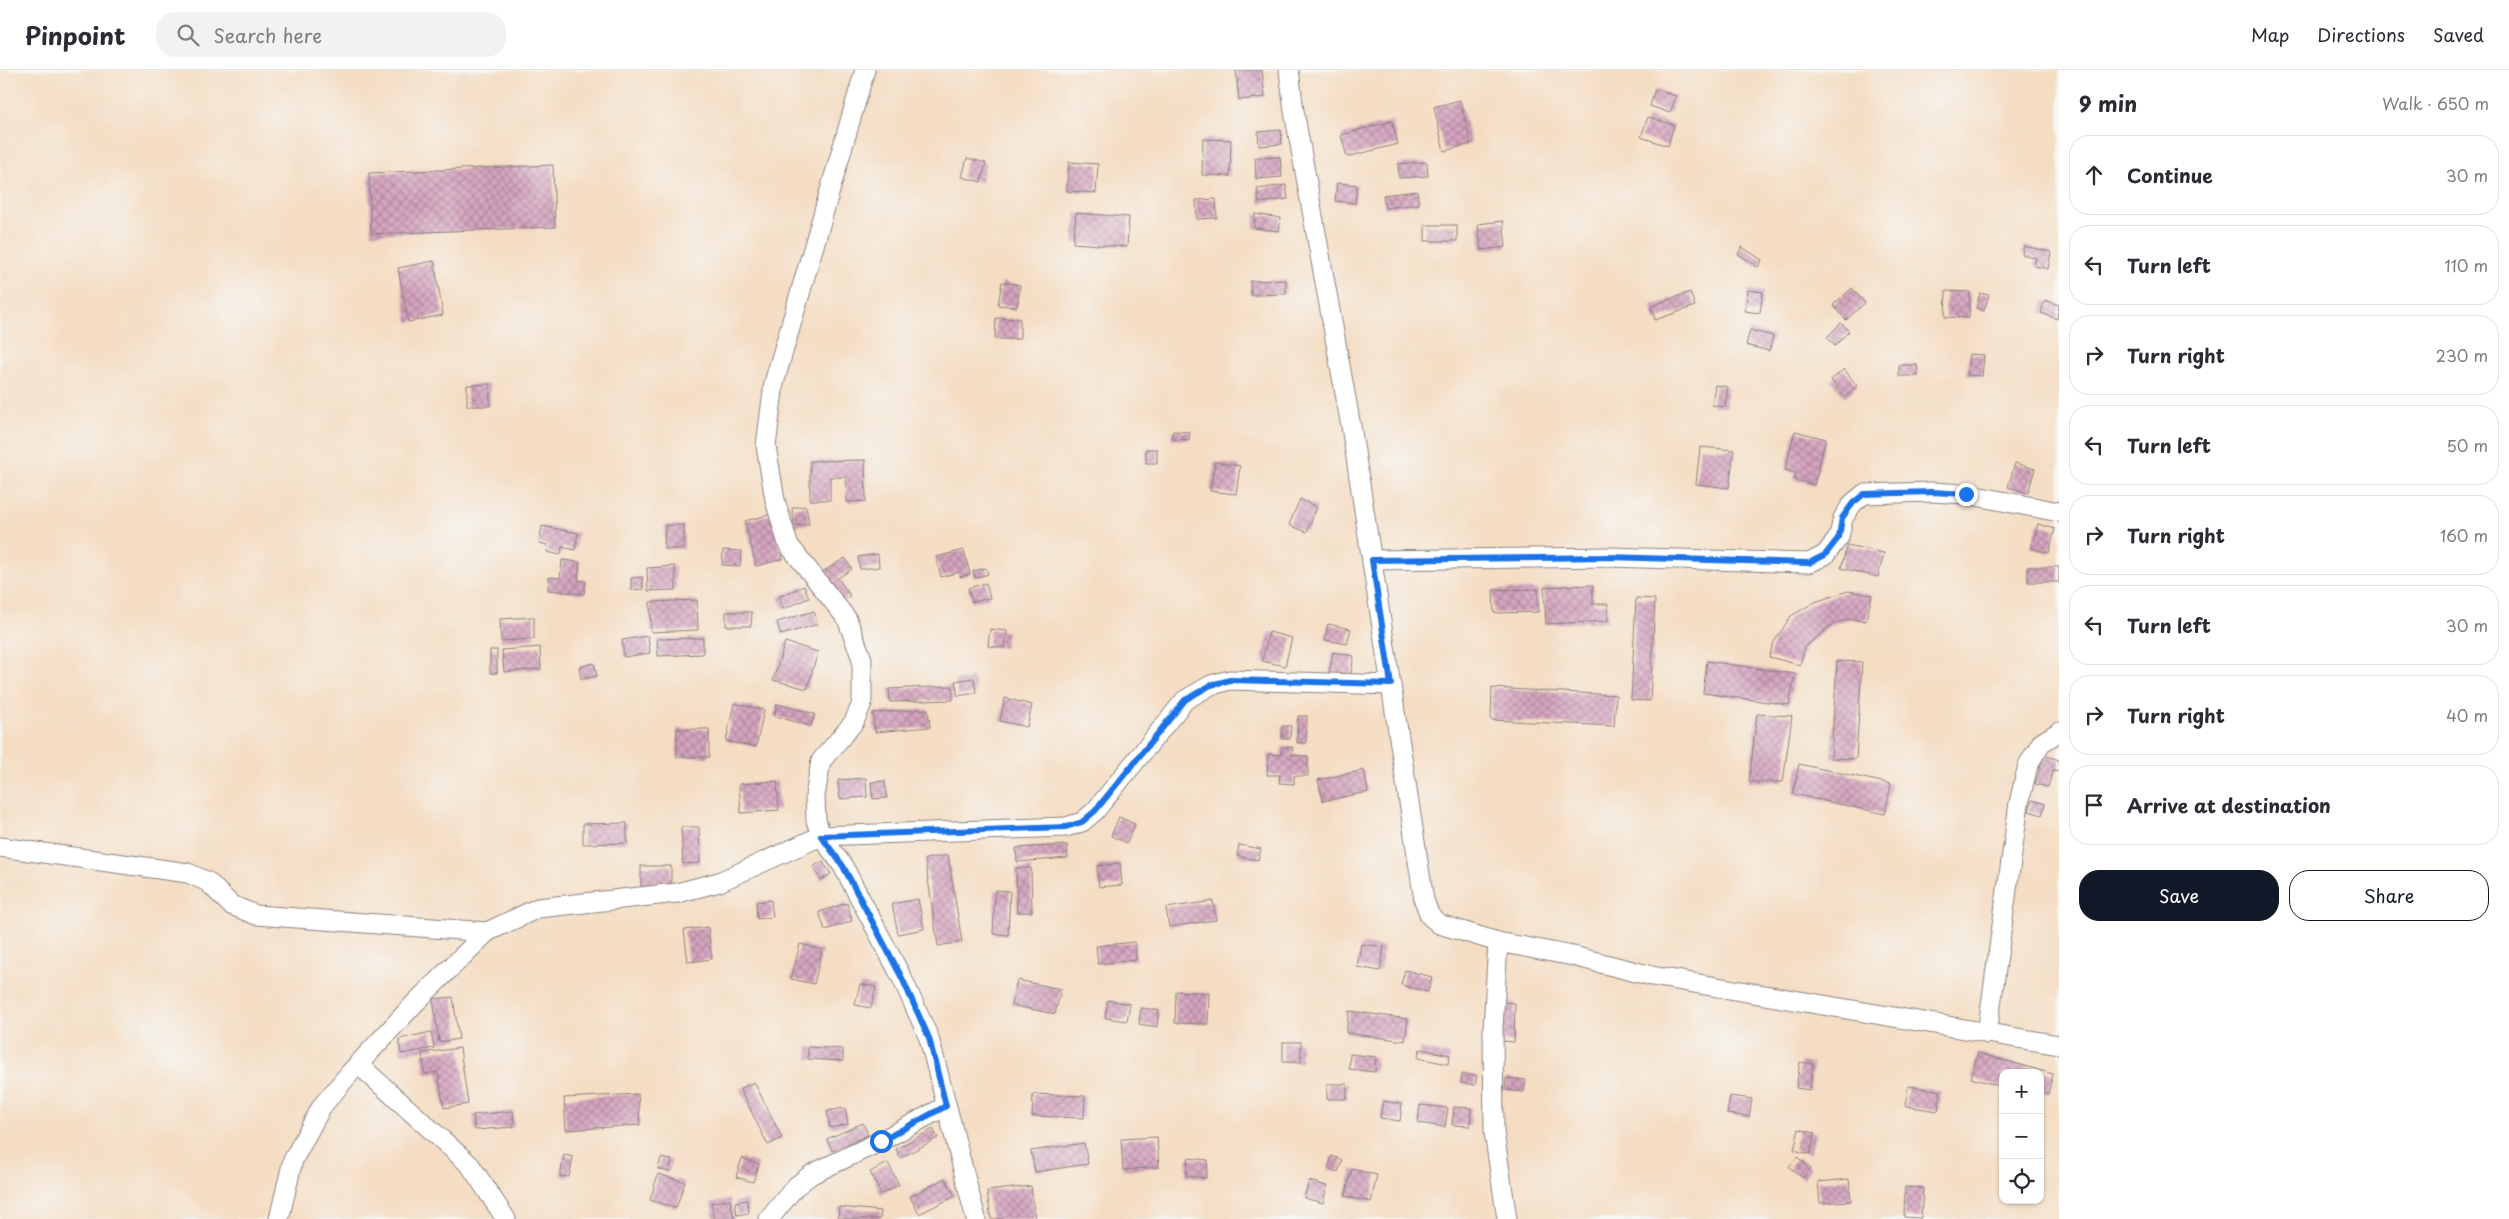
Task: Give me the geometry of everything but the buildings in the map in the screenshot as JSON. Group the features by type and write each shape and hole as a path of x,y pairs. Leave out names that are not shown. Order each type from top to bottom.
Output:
{"street":[{"path":"864,70 774,383 766,446 774,500 788,544 848,619 862,659 862,703 854,722 821,761 815,796 816,820 821,836 843,866 902,978 929,1038 976,1219"},
{"path":"1289,70 1294,111 1352,432 1424,900 1430,916 1439,924 1498,942 1573,956 1652,976 1872,1012 1932,1026 2059,1045"},
{"path":"1372,560 1608,557 1809,563 1825,555 1839,537 1842,518 1853,503 1864,494 1932,492 1966,494 2059,512"},
{"path":"279,1219 293,1160 322,1106 415,1003 487,932 538,908 678,893 720,882 821,836 1066,827 1082,822 1095,811 1185,700 1211,685 1230,680 1391,684"},
{"path":"1987,1034 2019,803 2028,765 2041,743 2059,732"},
{"path":"0,847 188,873 208,882 231,905 256,915 487,932"},
{"path":"1498,942 1493,1028 1494,1132 1507,1219"},
{"path":"358,1064 470,1165 506,1219"},
{"path":"769,1219 795,1187 812,1174 881,1141 946,1106"}],"route":[{"path":"881,1141 946,1106 929,1038 902,978 843,866 821,836 1066,827 1082,822 1095,811 1185,700 1211,685 1230,680 1391,684 1372,560 1608,557 1809,563 1825,555 1839,537 1842,518 1853,503 1864,494 1932,492 1966,494"}]}
